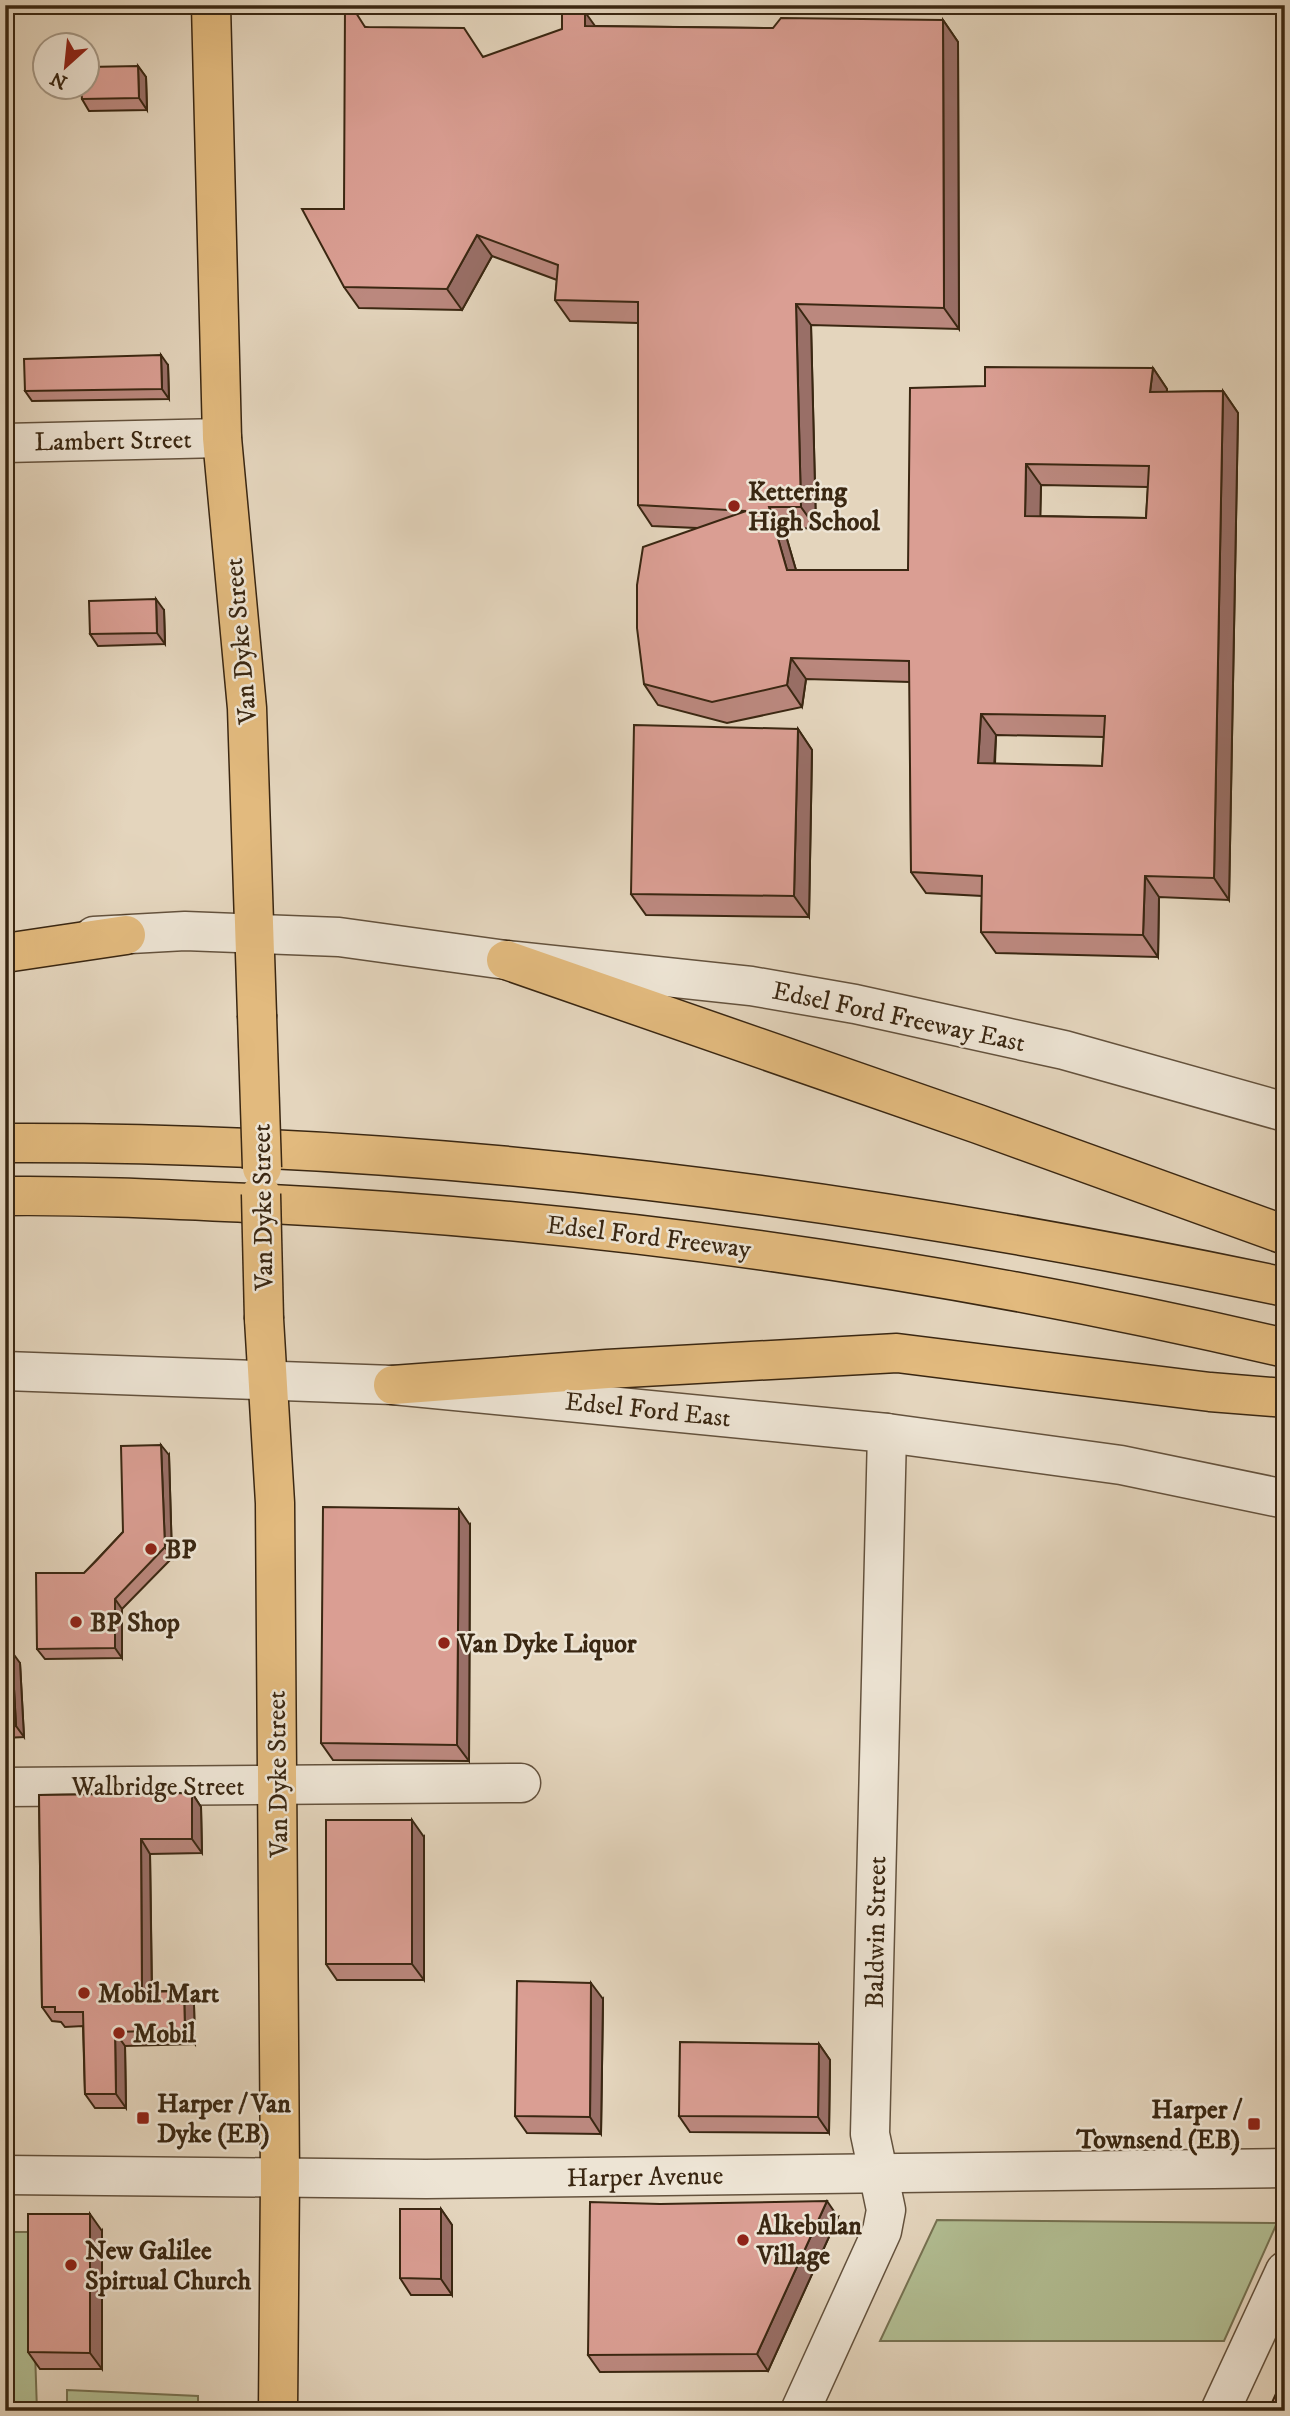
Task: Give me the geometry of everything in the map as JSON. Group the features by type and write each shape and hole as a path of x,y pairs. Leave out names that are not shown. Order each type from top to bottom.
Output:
{"main road":[{"name":"Van Dyke Street","path":"211,5 222,438 247,708 264,1319 275,1503 280,2178 278,2411"},
{"path":"5,953 126,935"},
{"path":"506,960 1285,1235"},
{"name":"Edsel Ford Freeway","path":"5,1143 102,1143 433,1157 649,1178 889,1213 1285,1287"},
{"name":"Edsel Ford Freeway","path":"5,1196 85,1195 429,1212 589,1227 878,1267 1058,1300 1285,1348"},
{"path":"393,1385 607,1368 897,1353 1210,1392 1285,1398"}],"street":[{"name":"Lambert Street","path":"5,443 222,438"},
{"name":"Edsel Ford Freeway East","path":"126,935 185,931 339,937 506,960 751,986 855,1004 1063,1050 1285,1112"},
{"path":"5,938 126,935"},
{"name":"Edsel Ford East","path":"5,1371 393,1385 887,1433 1121,1465 1285,1499"},
{"name":"Baldwin Street","path":"800,2411 882,2231 886,2210 870,2134 887,1433"},
{"name":"Walbridge Street","path":"5,1787 522,1783"},
{"name":"Harper Avenue","path":"5,2175 280,2178 1285,2168"},
{"path":"1220,2411 1285,2271"}],"green space":[{"path":"937,2220 1277,2223 1224,2341 880,2341"},
{"path":"5,2232 31,2232 37,2411 5,2411"},
{"path":"67,2390 198,2396 198,2411 67,2411"}],"building":[{"name":"Kettering High School","path":"345,5 351,5 365,27 464,28 483,57 562,29 562,13 585,12 585,26 773,28 781,18 943,20 944,308 796,304 801,507 769,507 787,570 908,570 910,388 985,386 985,367 1153,368 1150,392 1223,391 1214,878 1145,876 1143,935 981,932 982,876 911,872 909,661 791,658 787,685 712,702 644,684 637,628 637,585 643,547 746,511 638,505 638,302 555,300 558,265 477,235 447,289 344,287 302,209 344,209","holes":["1026,464 1149,466 1146,518 1025,516","981,714 1105,716 1102,766 978,763"]},
{"path":"138,66 139,98 102,99 102,67"},
{"path":"161,355 162,389 25,391 24,359"},
{"path":"156,599 157,633 90,634 89,601"},
{"path":"634,725 798,729 794,896 631,894"},
{"path":"161,1445 165,1547 115,1599 115,1648 37,1649 36,1573 84,1573 96,1561 123,1532 121,1446"},
{"path":"323,1507 459,1509 457,1745 321,1743"},
{"path":"12,1652 16,1726 5,1727 5,1653"},
{"path":"192,1793 192,1839 141,1839 142,1992 184,1991 185,2030 115,2032 116,2094 85,2094 83,2012 55,2012 55,2007 42,2007 39,1795"},
{"path":"326,1820 412,1820 412,1964 326,1964"},
{"path":"517,1981 591,1983 590,2117 515,2116"},
{"path":"680,2042 819,2044 818,2117 679,2116"},
{"path":"827,2201 757,2354 588,2355 590,2202 660,2204"},
{"path":"400,2209 441,2209 441,2279 400,2278"},
{"name":"New Galilee Spirtual Church","path":"28,2214 90,2214 90,2353 28,2352"},
{"path":"1285,2374 1285,2411 1260,2411 1263,2404 1270,2407"}],"place":[{"name":"Kettering High School","path":"734,506"},
{"name":"BP","path":"151,1549"},
{"name":"BP Shop","path":"76,1622"},
{"name":"Van Dyke Liquor","path":"444,1643"},
{"name":"Mobil Mart","path":"84,1993"},
{"name":"Mobil","path":"119,2033"},
{"name":"Harper / Van Dyke (EB)","path":"143,2118"},
{"name":"Harper / Townsend (EB)","path":"1254,2124"},
{"name":"Alkebulan Village","path":"743,2240"},
{"name":"New Galilee Spirtual Church","path":"71,2265"}]}
